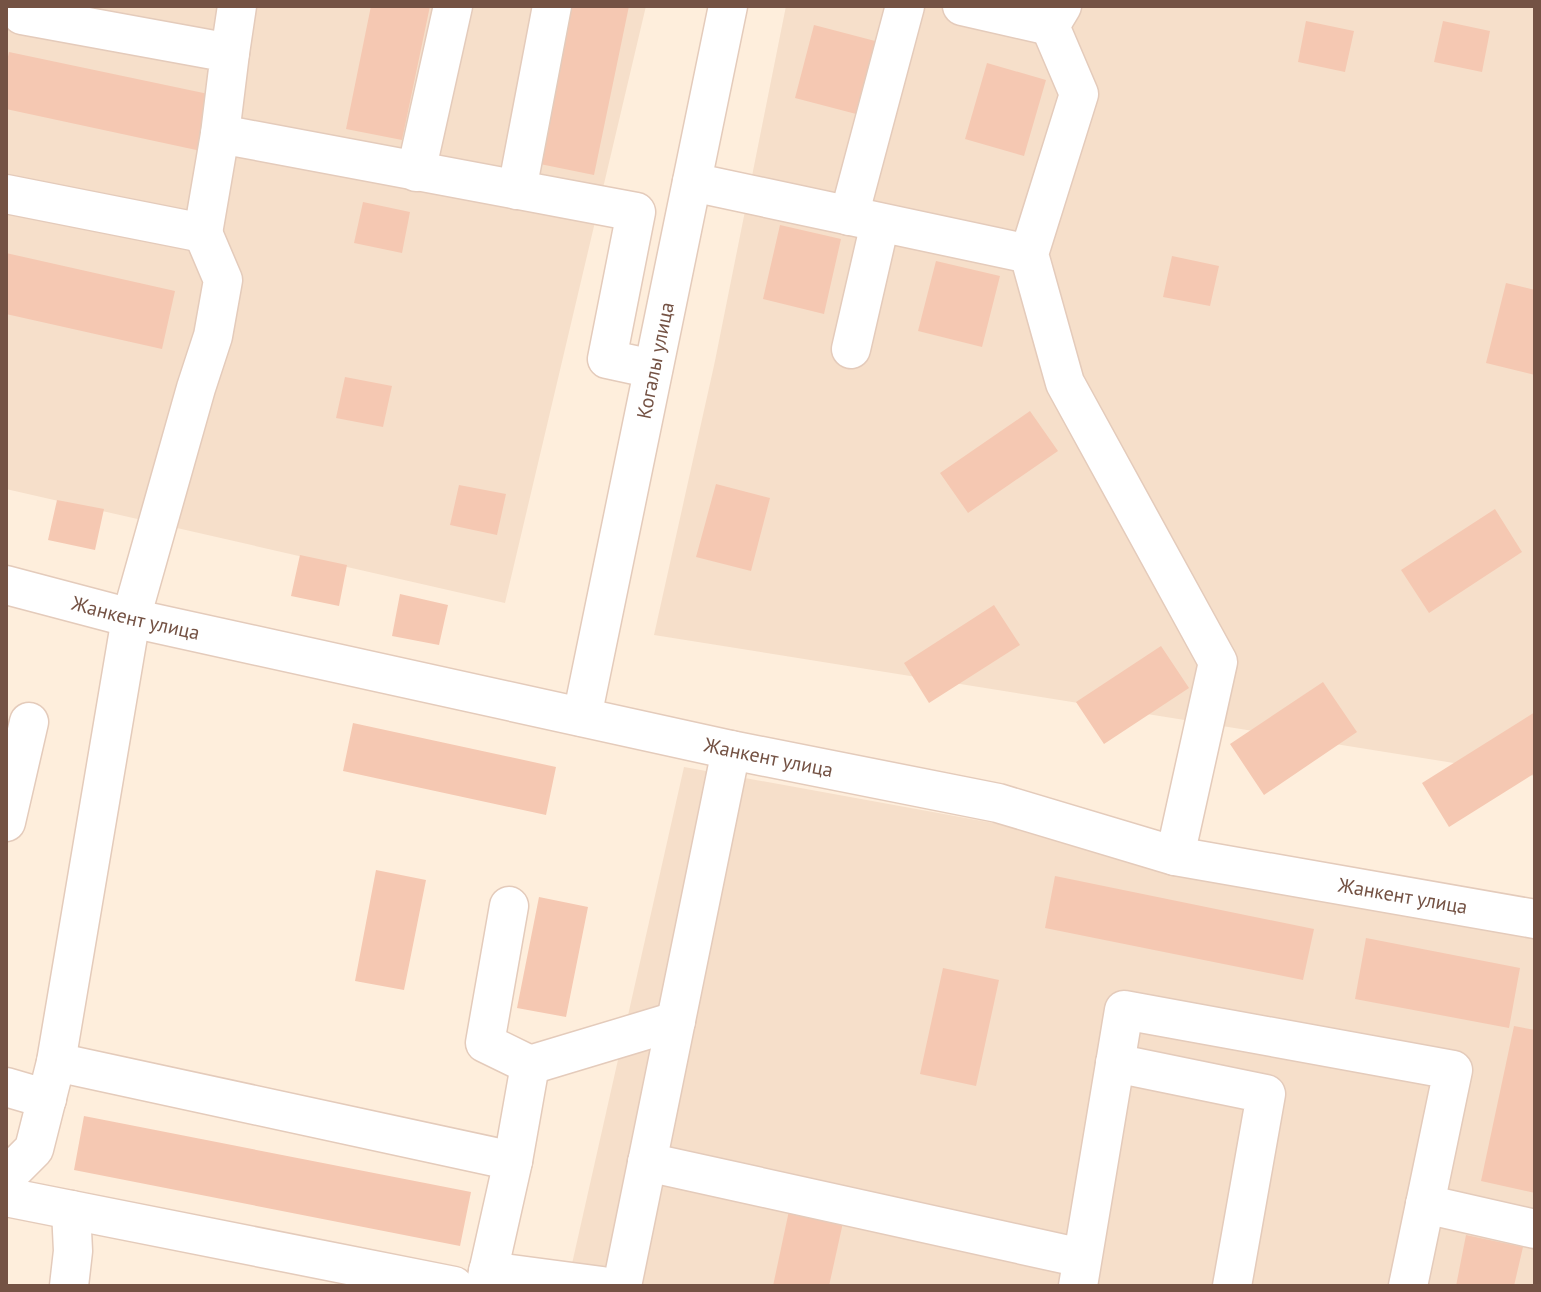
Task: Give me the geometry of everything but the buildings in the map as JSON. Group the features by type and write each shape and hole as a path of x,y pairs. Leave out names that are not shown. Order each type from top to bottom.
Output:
{"street":[{"path":"6,1177 34,1149 47,1099 56,1062 131,618 213,336 223,280 203,233 237,6"},
{"path":"416,172 453,6"},
{"path":"517,190 552,6"},
{"name":"Когалы улица","path":"582,717 728,6"},
{"path":"851,349 865,219 905,6"},
{"path":"962,6 1056,16 1079,94 1029,254 1065,383 1218,662 1175,856"},
{"path":"22,15 99,17 230,53"},
{"path":"220,134 636,212 607,359 653,369"},
{"path":"692,182 1029,254"},
{"path":"6,194 203,233"},
{"name":"Жанкент улица","path":"6,585 131,618 731,750 998,803 1175,856 1535,919"},
{"path":"6,822 29,722"},
{"path":"622,1286 731,750"},
{"path":"509,906 485,1043 530,1065 676,1021"},
{"path":"647,1162 1080,1272 1124,1010 1453,1070 1408,1286"},
{"path":"56,1062 513,1161"},
{"path":"1115,1063 1266,1094 1232,1286"},
{"path":"530,1065 487,1279 602,1286"},
{"path":"6,1087 47,1099"},
{"path":"6,1197 454,1286"},
{"path":"1425,1204 1535,1229"},
{"path":"69,1286 73,1251 71,1210"}],"shaded area":[{"path":"6,6 646,6 505,603 6,489"},
{"path":"786,6 1535,6 1535,776 654,635 715,361"},
{"path":"684,767 1535,921 1535,1286 567,1286"}]}
